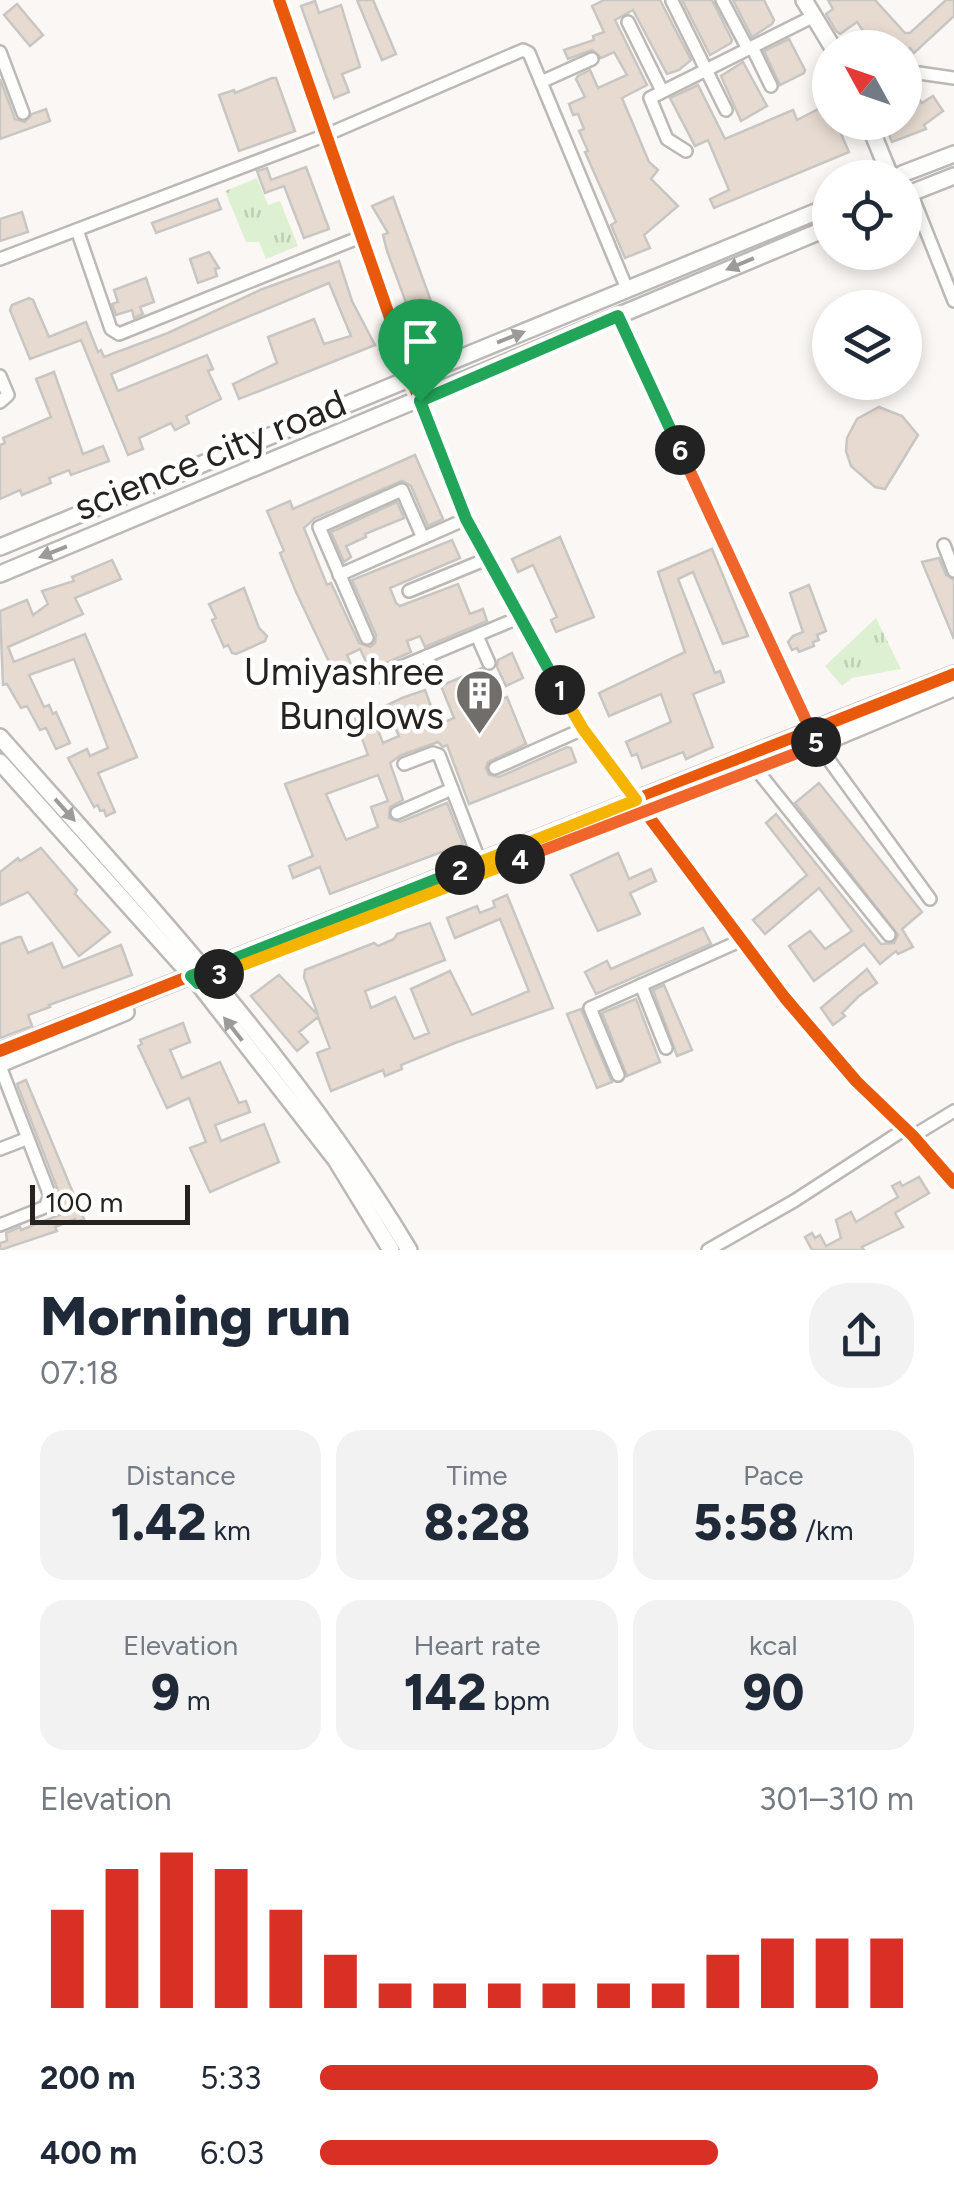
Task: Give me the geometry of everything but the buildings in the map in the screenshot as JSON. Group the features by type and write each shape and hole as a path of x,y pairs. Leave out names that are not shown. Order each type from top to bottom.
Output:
{"street":[{"path":"279,0 411,378 466,519 518,618 583,729 785,998 856,1082 954,1183"},
{"path":"722,0 771,86"},
{"path":"804,0 822,30"},
{"path":"672,2 726,110"},
{"path":"686,151 669,142 649,102 652,96 814,16"},
{"path":"628,22 662,91"},
{"path":"0,259 326,136 524,50 529,53 628,289"},
{"path":"0,52 3,70 23,113"},
{"path":"541,82 592,60"},
{"path":"922,73 954,78"},
{"path":"922,166 954,154"},
{"path":"922,189 954,176"},
{"path":"0,548 812,213"},
{"path":"922,227 954,301"},
{"path":"76,230 111,328 118,334 363,236"},
{"name":"science city road","path":"0,574 812,235"},
{"path":"618,316 814,738 930,899"},
{"path":"0,376 8,395 0,402"},
{"path":"368,638 319,527 402,490 423,538"},
{"path":"338,575 466,519"},
{"path":"944,545 954,571"},
{"path":"409,592 486,558"},
{"path":"377,678 518,618"},
{"path":"476,636 489,662"},
{"path":"427,656 435,679"},
{"path":"0,1051 952,688"},
{"path":"495,768 583,729"},
{"path":"0,737 340,1142 409,1250"},
{"path":"0,1225 49,1202 50,1196 0,1065 202,976 480,862 756,769 814,738"},
{"path":"404,764 436,753 480,862"},
{"path":"0,762 202,976 336,1160 391,1250"},
{"path":"756,769 890,935"},
{"path":"397,813 452,789"},
{"path":"618,1075 590,1008 742,940"},
{"path":"641,985 666,1048"},
{"path":"708,1250 909,1133 954,1112"},
{"path":"0,1150 26,1139"}],"green space":[{"path":"257,178 268,205 280,201 298,246 266,259 259,242 246,242 225,191"},
{"path":"876,618 901,669 852,678 842,686 825,666"}],"cycle path":[{"path":"279,0 411,378 466,519 525,630 583,729 785,998 856,1081 954,1183"},
{"path":"0,1051 954,674"}],"place":[{"name":"Umiyashree Bunglows","path":"479,736"}],"route":[{"path":"618,316 818,745 198,983 191,976 636,800 583,729 524,630 466,519 420,401 618,316"}]}
